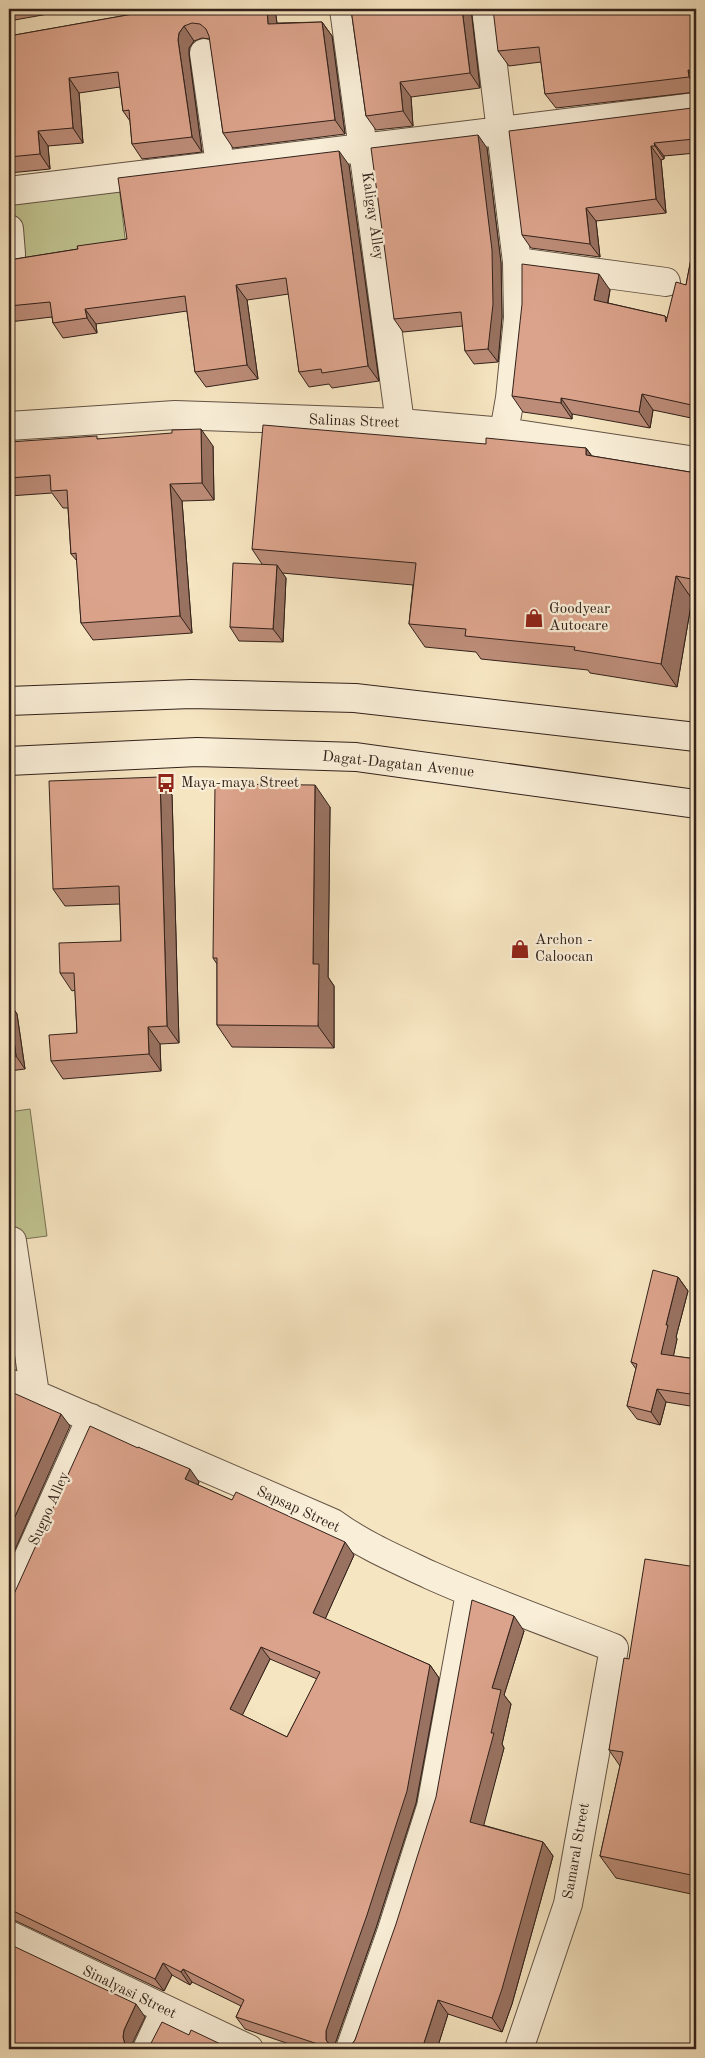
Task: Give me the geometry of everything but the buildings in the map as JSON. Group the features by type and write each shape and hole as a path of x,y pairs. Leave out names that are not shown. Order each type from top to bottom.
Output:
{"street":[{"name":"Kaligay Alley","path":"344,9 400,423"},
{"path":"486,9 517,262 518,318 510,398 504,432"},
{"path":"204,53 220,164"},
{"path":"9,191 696,106"},
{"path":"517,262 666,282"},
{"name":"Salinas Street","path":"9,426 175,415 400,423 504,432 696,461"},
{"path":"9,701 191,694 355,698 696,737"},
{"name":"Dagat-Dagatan Avenue","path":"9,761 196,752 356,757 696,804"},
{"path":"12,1241 35,1394"},
{"name":"Sapsap Street","path":"9,1383 333,1523 356,1540 378,1552 470,1593 614,1648"},
{"name":"Sugpo Alley","path":"9,1600 92,1418"},
{"path":"350,2049 431,1807 470,1593"},
{"name":"Samaral Street","path":"518,2049 568,1904 614,1648"},
{"name":"Sinalyasi Street","path":"9,1935 249,2049"},
{"path":"147,2049 165,2010"}],"green space":[{"path":"119,185 126,247 17,260 10,199"},
{"path":"30,1109 47,1236 9,1241 9,1112"}],"place":[{"name":"Goodyear Autocare","path":"534,618"},
{"name":"Maya-maya Street","path":"166,783"},
{"name":"Archon - Caloocan","path":"520,949"}]}
